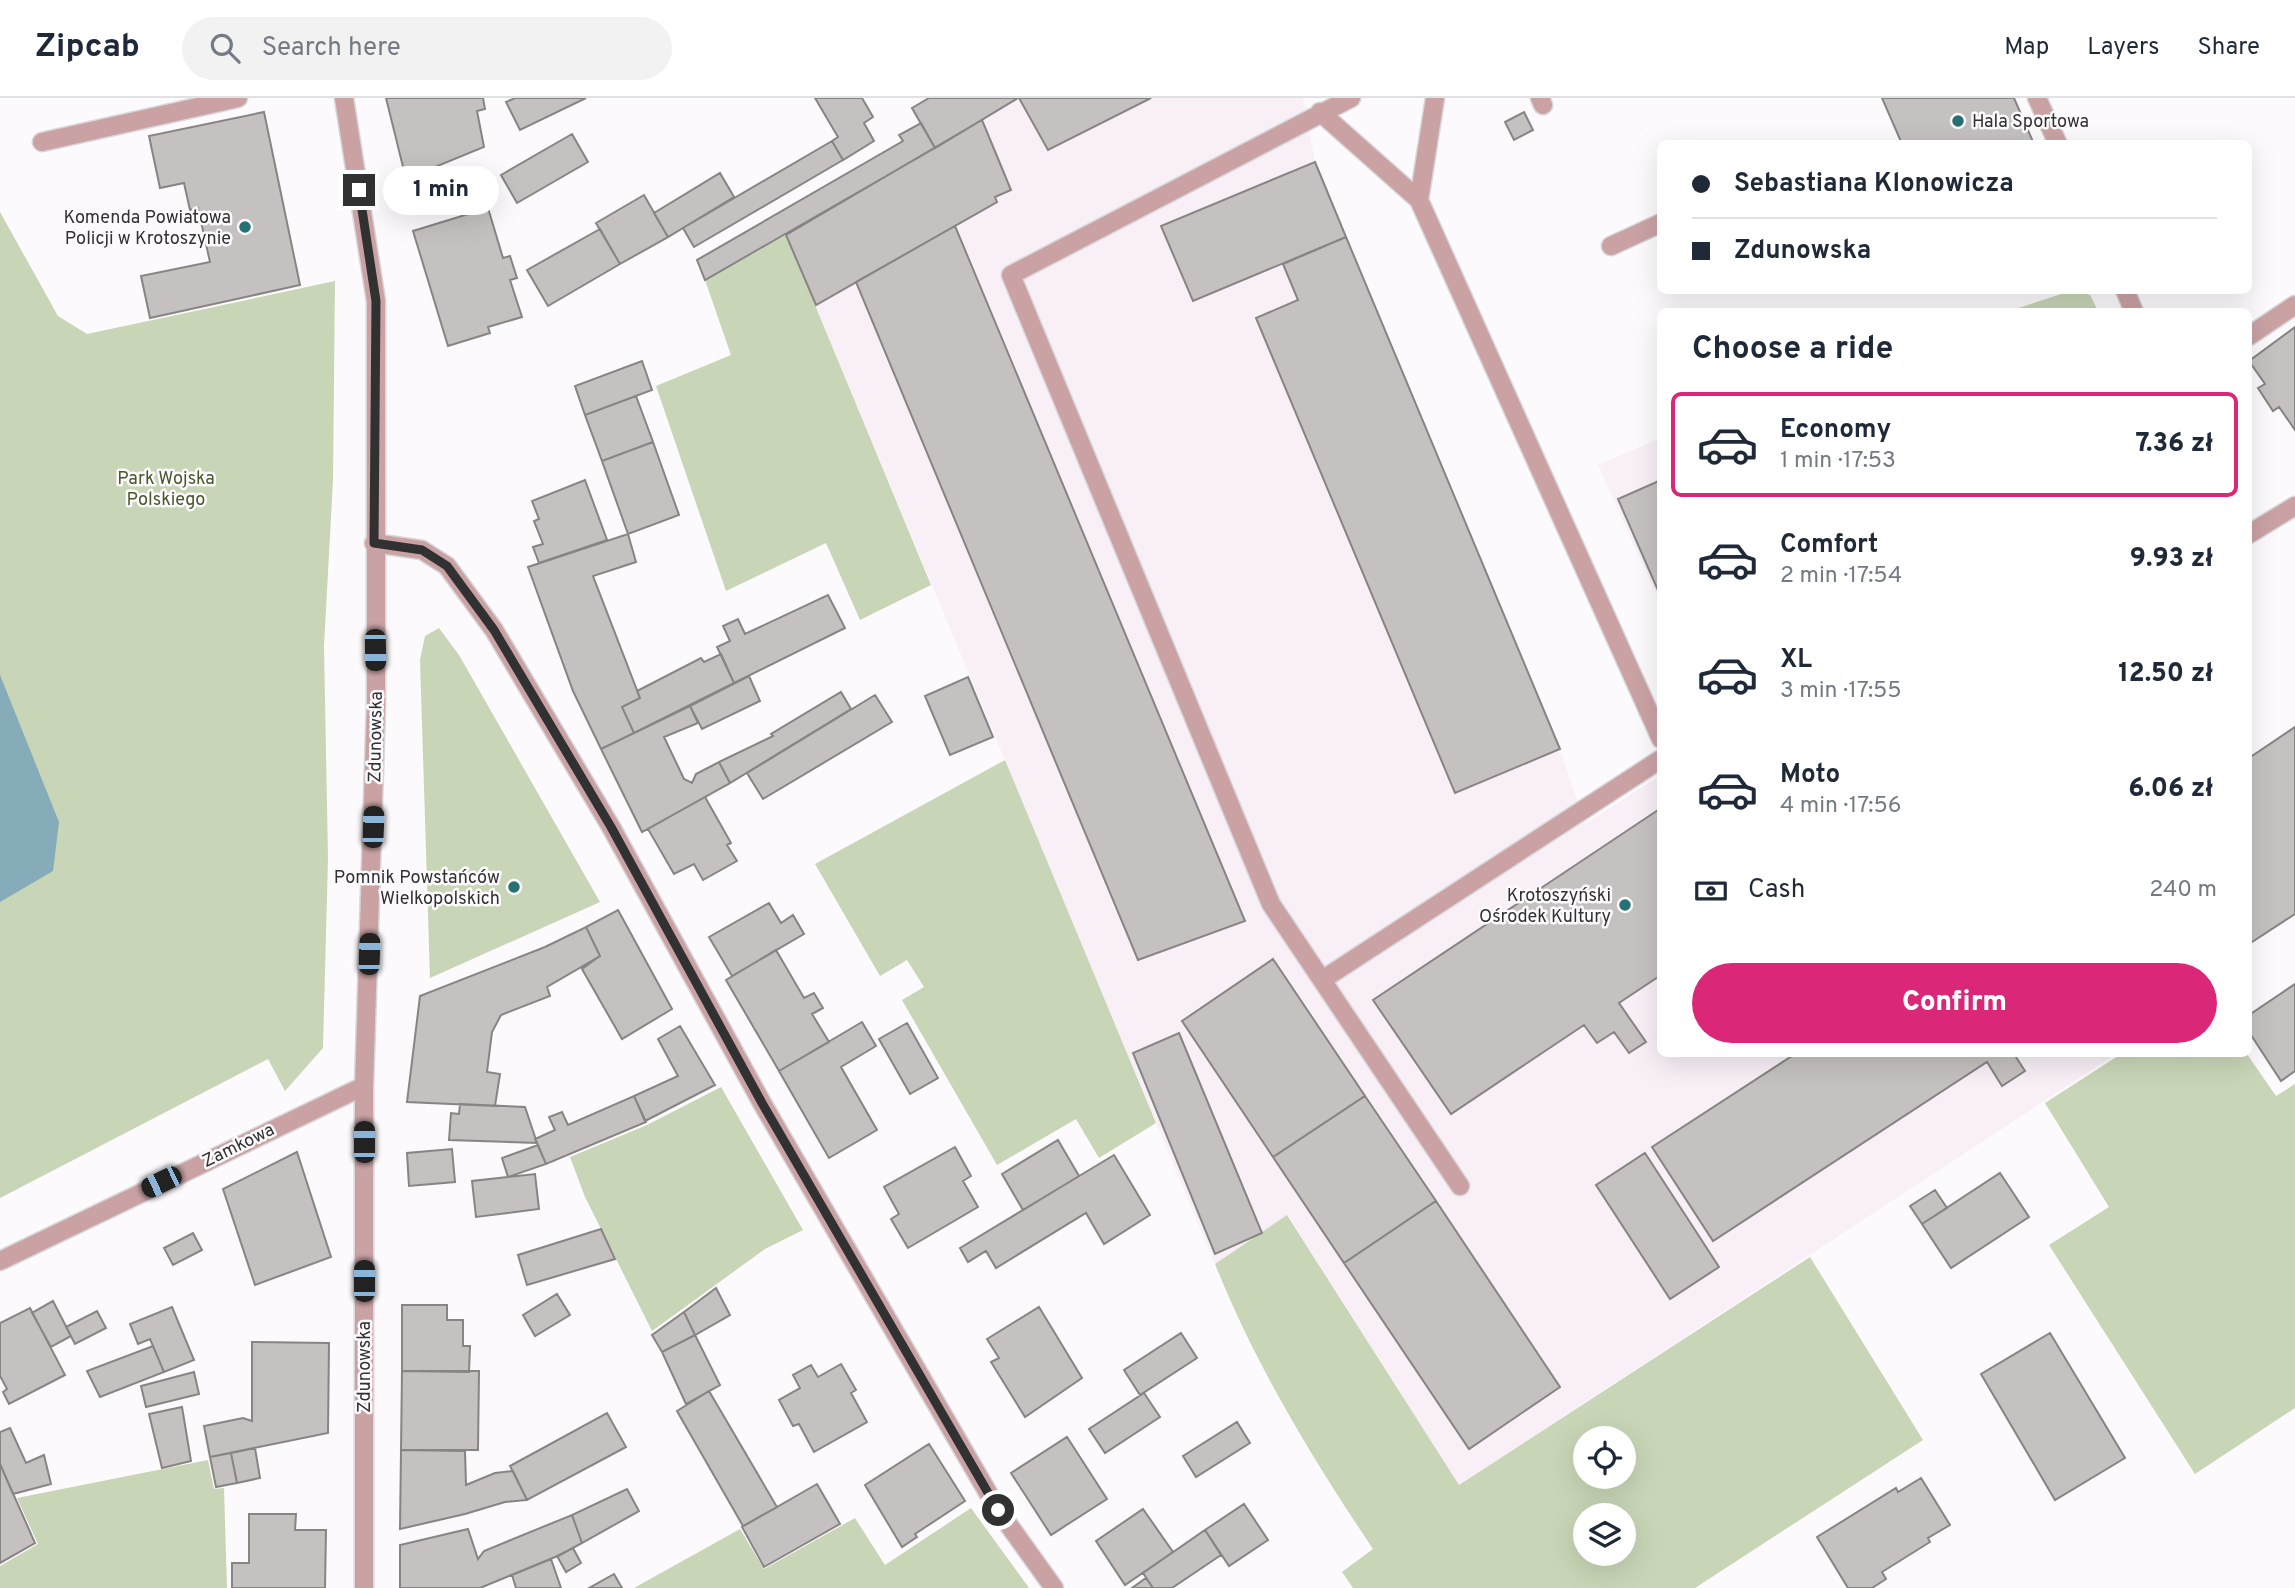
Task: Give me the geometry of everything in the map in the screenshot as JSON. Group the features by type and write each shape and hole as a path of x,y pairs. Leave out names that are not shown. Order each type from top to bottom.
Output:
{"street":[{"path":"42,142 238,98"},
{"name":"Zdunowska","path":"344,98 376,301 376,704 364,1086 364,1588"},
{"path":"1351,98 1011,275 1270,904 1460,1186"},
{"path":"1419,200 1435,98"},
{"path":"2037,98 2056,140"},
{"path":"1320,112 1419,200 1657,730"},
{"path":"1611,246 1657,225"},
{"path":"2252,334 2295,305"},
{"path":"2252,532 2295,506"},
{"path":"374,543 422,550 447,566 494,630 611,827 762,1103 998,1510 1054,1588"},
{"path":"1322,980 1657,762"},
{"name":"Zamkowa","path":"0,1261 364,1086"}],"shaded area":[{"path":"1018,98 1303,98 1315,162 1560,749 1585,824 1657,778 1657,1057 2111,1057 1459,1485 1288,1215 1215,1264 786,235"},
{"path":"1657,440 1657,596 1598,465"}],"green space":[{"name":"Park Wojska Polskiego","path":"0,212 58,316 87,334 335,281 333,480 324,646 328,858 323,1048 285,1091 268,1059 0,1198"},
{"path":"786,235 931,585 860,620 826,543 726,591 656,386 731,355 705,280"},
{"path":"2062,294 2087,294 2096,308 2018,308"},
{"path":"439,628 459,655 600,902 430,978 420,660 425,636"},
{"path":"1005,760 1156,1123 1099,1158 1076,1119 997,1165 902,1000 924,987 907,960 880,976 815,864"},
{"path":"2116,1057 2249,1057 2276,1096 2295,1084 2295,1408 2195,1474 2049,1245 2109,1207 2045,1103"},
{"path":"721,1087 803,1230 765,1249 652,1331 585,1197 570,1157 647,1125"},
{"path":"1287,1215 1459,1485 1810,1257 1923,1440 1695,1588 1353,1588 1342,1572 1373,1549 1286,1411 1231,1302 1215,1264"},
{"path":"208,1460 214,1489 224,1488 227,1588 0,1588 0,1566 38,1544 17,1498"},
{"path":"971,1508 1029,1588 634,1588 740,1529 764,1569 855,1518 885,1565"}],"water":[{"path":"0,675 59,822 53,871 0,902"}],"building":[{"path":"386,98 483,98 485,109 477,111 484,147 406,179"},
{"path":"515,98 586,98 520,130 506,102"},
{"path":"815,98 862,98 873,117 864,123 874,141 843,160 832,141 838,137"},
{"path":"929,98 1018,98 935,148 912,108"},
{"path":"1019,98 1151,98 1048,150"},
{"name":"Hala Sportowa","path":"1882,98 2014,98 2032,140 1900,140"},
{"name":"Komenda Powiatowa Policji w Krotoszynie","path":"264,112 300,285 150,318 141,276 210,262 198,208 190,210 184,183 160,188 149,136"},
{"path":"1524,112 1533,130 1514,140 1505,122"},
{"path":"982,120 1011,190 995,197 997,202 816,305 786,235"},
{"path":"921,123 935,148 705,280 697,260 903,141 899,135"},
{"path":"572,134 588,162 517,203 501,175"},
{"path":"832,141 843,160 694,247 683,228"},
{"path":"1315,162 1346,237 1193,301 1161,226"},
{"path":"720,173 734,197 668,237 654,213"},
{"path":"644,195 668,237 620,264 596,223"},
{"path":"488,208 503,258 510,256 517,278 510,280 522,317 488,327 490,333 448,346 413,231"},
{"path":"955,226 1245,921 1138,960 856,282"},
{"path":"600,229 620,264 548,306 527,270"},
{"path":"1346,237 1560,749 1455,793 1256,318 1298,300 1283,264"},
{"path":"2295,327 2295,430 2279,407 2273,411 2258,388 2265,384 2252,365 2252,359"},
{"path":"642,361 652,390 585,415 575,386"},
{"path":"636,396 653,442 602,461 585,415"},
{"path":"653,442 679,515 628,534 602,461"},
{"path":"585,480 607,540 539,563 533,547 543,544 534,521 539,519 532,501"},
{"path":"1657,482 1657,588 1618,499"},
{"path":"628,534 636,562 593,576 640,698 622,707 634,733 601,749 573,691 528,567"},
{"path":"828,595 845,628 734,683 717,647 730,641 723,626 738,619 745,634"},
{"path":"721,654 734,683 634,733 622,707 640,698 637,691 701,658 704,662"},
{"path":"749,676 760,701 702,729 690,706"},
{"path":"968,677 993,737 950,755 925,696"},
{"path":"841,692 851,709 730,783 719,762 773,736 771,734"},
{"path":"875,695 892,722 763,799 747,773"},
{"path":"690,706 698,723 664,737 684,779 692,783 696,774 719,762 730,783 642,832 601,749"},
{"path":"2295,727 2295,914 2252,942 2252,756"},
{"path":"705,797 731,843 727,845 737,861 703,880 694,864 674,874 648,829"},
{"path":"1657,811 1657,978 1619,1003 1646,1042 1629,1053 1614,1032 1597,1043 1584,1025 1451,1114 1373,1000"},
{"path":"769,903 781,923 793,915 804,934 732,976 709,937"},
{"path":"618,910 672,1009 622,1039 582,969 600,956 586,927"},
{"path":"586,927 600,956 547,987 550,996 501,1015 492,1032 487,1072 500,1074 495,1106 407,1102 420,996 545,947"},
{"path":"776,950 804,998 814,993 823,1008 812,1014 829,1042 779,1071 726,980"},
{"path":"1273,959 1365,1096 1273,1157 1182,1021"},
{"path":"2295,984 2295,1071 2281,1081 2252,1037 2252,1013"},
{"path":"862,1022 876,1046 841,1067 877,1130 829,1158 779,1071"},
{"path":"907,1023 938,1078 910,1094 879,1039"},
{"path":"680,1026 715,1085 645,1121 634,1096 678,1076 658,1039"},
{"path":"1179,1033 1262,1233 1215,1254 1133,1053"},
{"path":"1790,1057 2016,1057 2025,1071 2002,1086 1987,1062 1713,1241 1652,1147"},
{"path":"634,1096 646,1122 546,1164 535,1139 555,1130 549,1117 562,1112 568,1125"},
{"path":"1365,1096 1436,1201 1344,1263 1273,1157"},
{"path":"460,1104 525,1107 537,1143 449,1140 451,1113 459,1114"},
{"path":"1058,1140 1079,1176 1023,1210 1002,1174"},
{"path":"538,1145 546,1164 508,1177 502,1158"},
{"path":"955,1147 971,1176 963,1181 978,1207 908,1248 891,1219 899,1214 884,1187"},
{"path":"452,1149 455,1182 409,1186 407,1153"},
{"path":"297,1152 331,1257 255,1285 223,1189"},
{"path":"1645,1153 1719,1267 1670,1299 1596,1185"},
{"path":"1114,1155 1150,1215 1104,1244 1086,1213 996,1268 986,1251 968,1262 960,1248"},
{"path":"2000,1173 2029,1217 1951,1268 1922,1224"},
{"path":"535,1174 539,1209 476,1217 472,1181"},
{"path":"1935,1190 1947,1208 1922,1224 1910,1206"},
{"path":"1436,1201 1560,1387 1469,1449 1344,1263"},
{"path":"601,1229 615,1259 527,1285 518,1255"},
{"path":"193,1233 202,1250 173,1265 164,1248"},
{"path":"716,1288 730,1315 695,1335 684,1312"},
{"path":"557,1294 570,1315 535,1336 523,1315"},
{"path":"53,1301 71,1336 51,1347 32,1313"},
{"path":"402,1305 447,1305 447,1320 463,1320 463,1346 470,1346 469,1372 402,1371"},
{"path":"172,1307 194,1360 164,1372 150,1339 138,1344 130,1324"},
{"path":"1039,1307 1082,1378 1025,1417 991,1362 999,1358 987,1339"},
{"path":"30,1308 65,1375 9,1404 3,1392 7,1389 0,1376 0,1323"},
{"path":"97,1311 106,1328 75,1344 66,1327"},
{"path":"684,1312 695,1335 662,1352 652,1335"},
{"path":"1181,1333 1197,1358 1140,1395 1124,1370"},
{"path":"2050,1333 2125,1458 2055,1500 1981,1374"},
{"path":"695,1335 720,1385 686,1404 662,1352"},
{"path":"252,1342 329,1343 328,1433 210,1457 204,1426 243,1418 252,1421"},
{"path":"153,1346 164,1372 100,1397 87,1371"},
{"path":"841,1364 856,1390 851,1393 867,1422 814,1452 799,1424 793,1426 779,1400 800,1388 793,1375 811,1365 818,1377"},
{"path":"402,1371 479,1371 478,1450 401,1450"},
{"path":"194,1372 199,1394 146,1407 141,1386"},
{"path":"709,1391 777,1507 743,1526 677,1411"},
{"path":"1144,1393 1160,1417 1105,1453 1089,1429"},
{"path":"182,1407 191,1461 162,1468 149,1414"},
{"path":"607,1413 626,1447 527,1500 510,1466"},
{"path":"1237,1422 1250,1443 1196,1477 1183,1456"},
{"path":"10,1428 26,1463 44,1455 51,1484 13,1494 0,1464 0,1432"},
{"path":"1067,1437 1107,1499 1051,1535 1011,1473"},
{"path":"929,1444 965,1501 915,1534 917,1537 902,1547 865,1485"},
{"path":"255,1448 260,1478 237,1483 231,1453"},
{"path":"401,1450 465,1451 466,1485 495,1473 513,1471 527,1500 505,1502 400,1529"},
{"path":"231,1453 237,1483 216,1487 210,1457"},
{"path":"0,1464 35,1543 0,1563"},
{"path":"1921,1478 1950,1525 1928,1538 1930,1542 1882,1572 1886,1579 1872,1588 1848,1588 1817,1537 1896,1488 1898,1492"},
{"path":"817,1484 840,1524 764,1567 742,1527"},
{"path":"627,1489 639,1511 582,1543 572,1515"},
{"path":"1244,1504 1268,1540 1229,1566 1205,1530"},
{"path":"1143,1509 1173,1552 1125,1585 1096,1541"},
{"path":"249,1514 296,1514 295,1530 326,1530 325,1588 232,1588 232,1563 249,1563"},
{"path":"572,1515 582,1543 560,1555 480,1588 400,1588 400,1545 468,1529 478,1559 484,1551"},
{"path":"1205,1530 1221,1555 1172,1588 1153,1588 1143,1573"},
{"path":"573,1548 581,1563 566,1572 557,1556"},
{"path":"551,1559 561,1588 516,1588 512,1575"},
{"path":"614,1574 622,1588 589,1588"},
{"path":"1146,1578 1153,1588 1132,1588"}],"place":[{"name":"Hala Sportowa","path":"1958,121"},
{"name":"Komenda Powiatowa Policji w Krotoszynie","path":"245,227"},
{"name":"Pomnik Powstańców Wielkopolskich","path":"514,887"},
{"name":"Krotoszyński Ośrodek Kultury","path":"1625,905"}],"route":[{"path":"359,190 376,301 374,543 422,550 447,566 494,630 611,827 762,1103 998,1510"}]}
